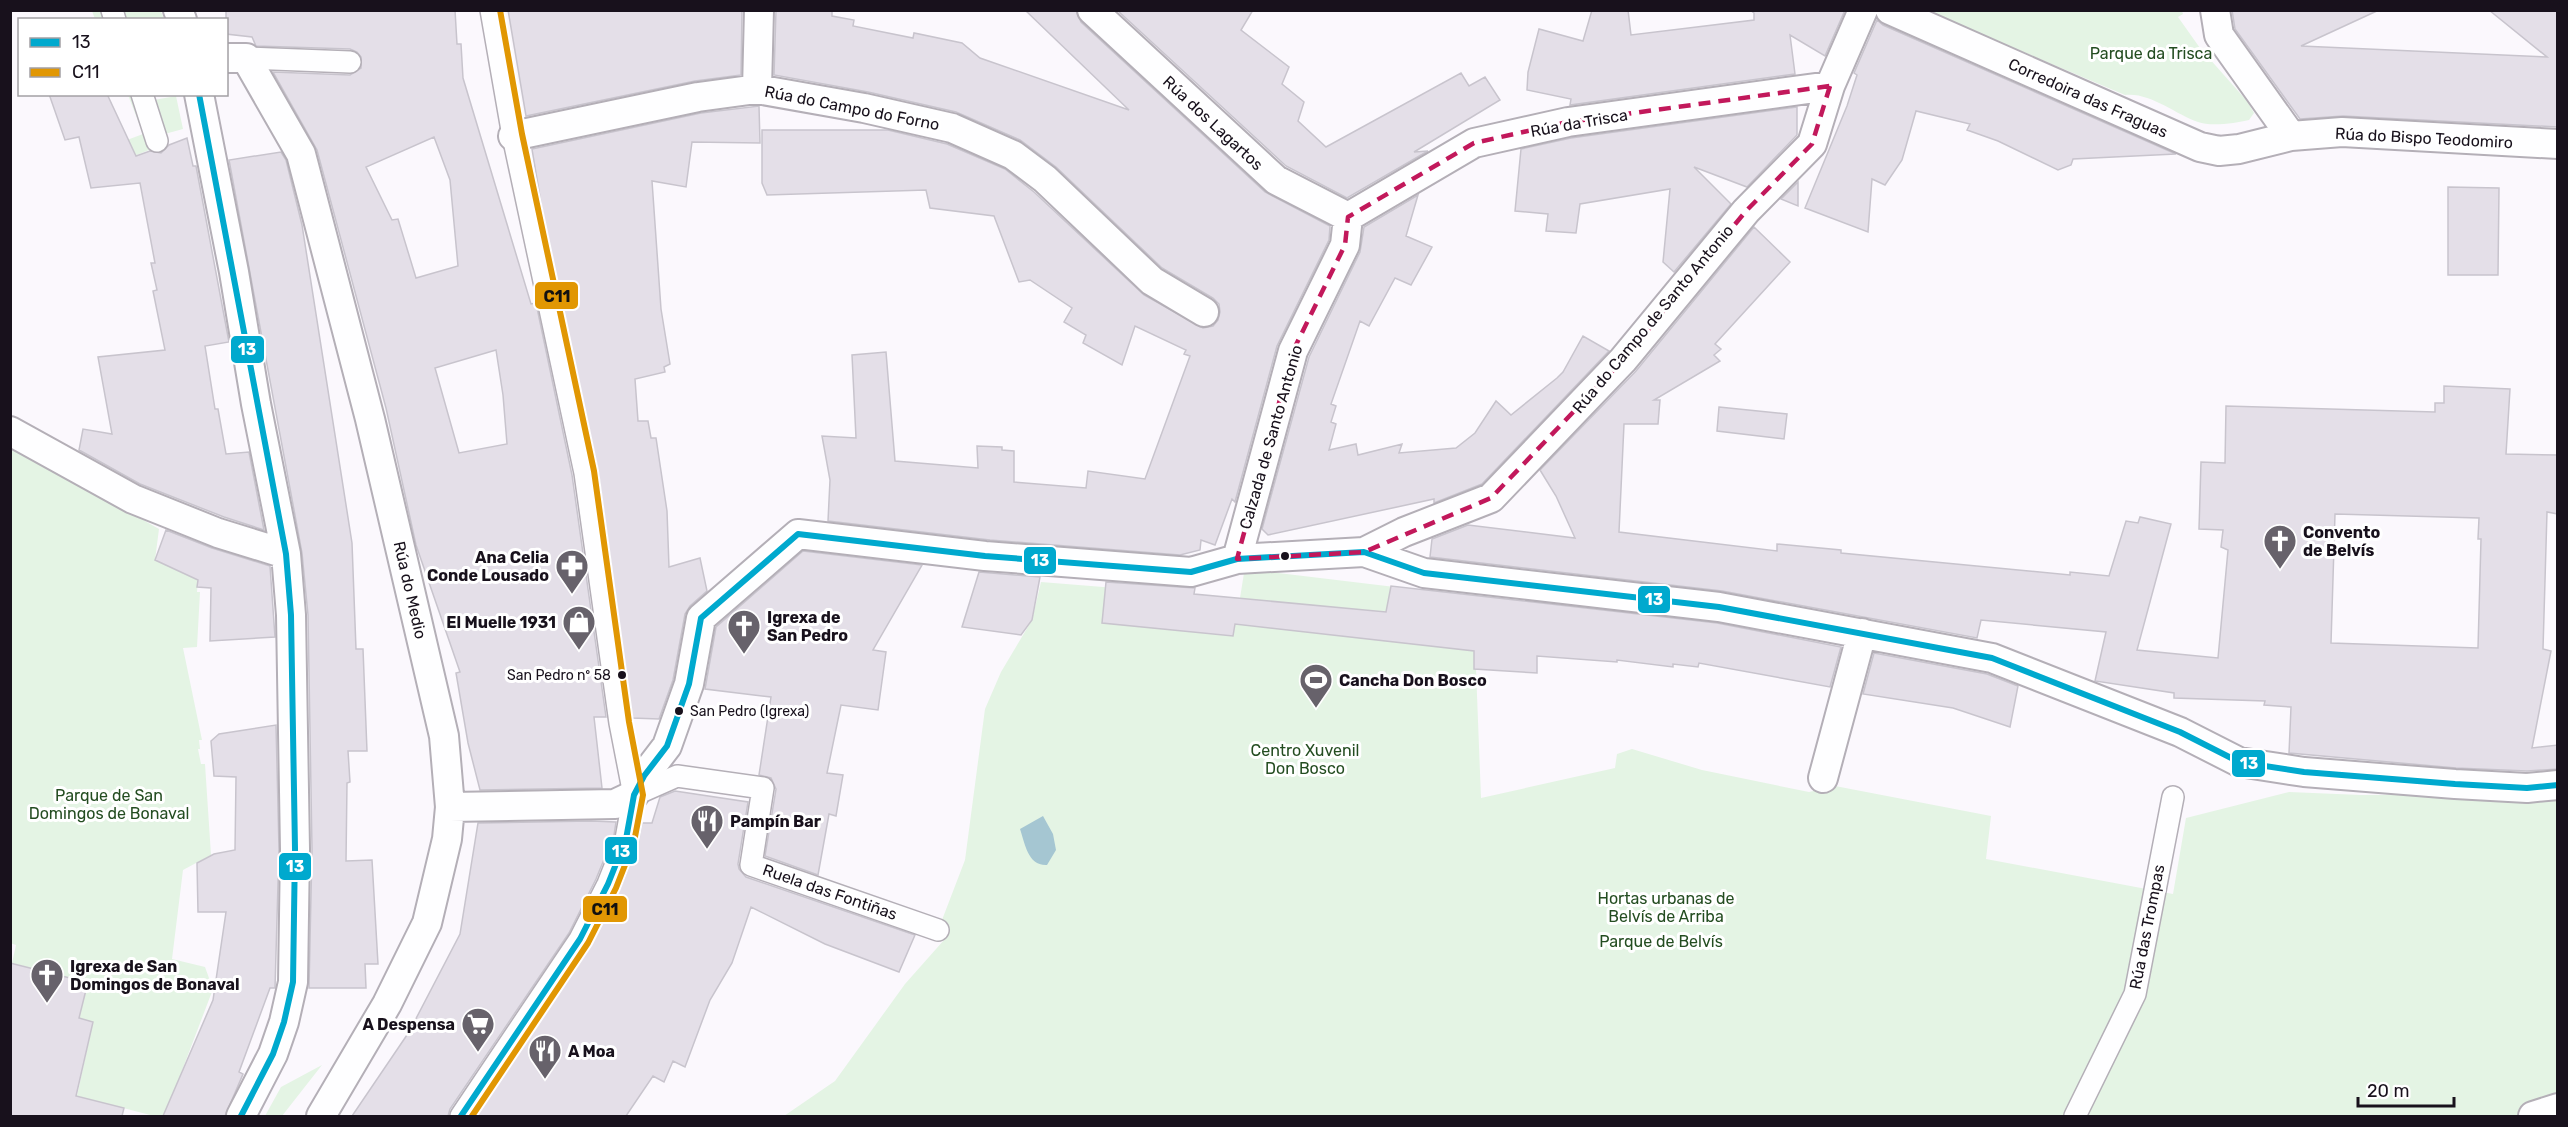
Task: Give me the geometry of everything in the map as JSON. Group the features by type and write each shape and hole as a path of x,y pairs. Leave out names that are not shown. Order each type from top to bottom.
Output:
{"street":[{"path":"490,10 513,136 585,473 620,723 634,795"},
{"path":"757,89 759,10"},
{"name":"Rúa dos Lagartos","path":"1092,10 1276,180 1347,217"},
{"name":"Rúa do Campo de Santo Antonio","path":"1364,552 1404,532 1491,498 1623,360 1746,211 1812,144 1830,86 1863,10"},
{"name":"Corredoira das Fraguas","path":"1890,10 2200,147 2219,151 2239,149 2291,136"},
{"path":"2215,10 2219,35 2291,136"},
{"path":"236,58 350,62"},
{"name":"Rúa do Medio","path":"236,58 301,154 370,419 444,736 450,807 447,839 427,923 387,1004 321,1116"},
{"name":"Rúa da Trisca","path":"1347,217 1474,143 1568,122 1830,86"},
{"name":"Rúa do Campo do Forno","path":"513,136 698,97 757,89 864,108 952,128 1013,155 1045,179 1152,281 1204,312"},
{"path":"143,96 157,141"},
{"path":"199,96 286,554 291,615 294,779 292,982 284,1022 273,1054 241,1116"},
{"name":"Rúa do Bispo Teodomiro","path":"2291,136 2342,132 2558,144"},
{"name":"Calzada de Santo Antonio","path":"1237,560 1293,351 1345,245 1347,217"},
{"path":"10,431 133,499 218,533 286,554"},
{"path":"461,1116 580,939 609,884 626,839 634,795 644,776 667,746 688,684 701,618 798,534 985,556 1191,572 1237,560 1364,552 1424,573 1719,607 1992,658 2180,732 2240,762 2304,772 2455,784 2527,788 2558,785"},
{"path":"1823,778 1862,633"},
{"name":"Ruela das Fontiñas","path":"634,795 677,776 763,788 751,865 938,930"},
{"path":"450,807 615,804 634,795"},
{"name":"Rúa das Trompas","path":"2075,1116 2135,994 2173,796"},
{"path":"2533,1116 2558,1108"}],"highlighted area":[{"path":"1830,86 1812,144 1746,211 1623,360 1491,498 1364,552 1237,559 1293,351 1345,245 1348,217 1474,143 1568,122"}],"green space":[{"path":"92,11 161,11 164,18 95,18"},
{"name":"Parque da Trisca","path":"1932,11 2182,11 2183,14 2178,17 2200,48 2247,101 2254,113 2249,120 2237,122 2216,124 2198,122 2153,100 2125,95 1936,15"},
{"path":"128,96 152,96 154,100 176,96 183,129 150,138 154,148 134,156 127,140 143,134"},
{"name":"Parque de San Domingos de Bonaval","path":"10,442 159,529 155,560 198,580 197,592 200,592 197,647 183,648 202,740 199,740 200,749 198,749 201,764 205,764 211,855 183,870 172,959 205,967 213,989 175,1089 168,1116 154,1116 77,1096 93,1022 79,1018 86,990 72,987 73,979 12,963 16,945 10,943"},
{"name":"Parque de Belvís","path":"1262,571 1478,597 1474,669 1476,669 1481,798 1615,768 1617,754 1632,749 1702,770 1809,792 1835,786 1991,816 1986,859 2173,894 2186,818 2289,792 2361,795 2557,794 2557,1116 784,1116 835,1081 905,984 944,940 939,922 942,920 965,860 985,709 1001,672 1032,620 1041,582 1240,598 1244,573"},
{"path":"322,1065 282,1116 265,1116 281,1087"}],"water":[{"path":"1043,816 1053,834 1056,850 1047,865 1035,862 1031,858 1020,829"}],"building":[{"path":"226,10 455,10 457,44 461,44 463,78 531,304 536,303 572,475 606,717 594,717 602,788 480,790 468,743 456,673 460,672 416,545 386,408 317,150 273,72 350,75 361,68 361,57 350,49 256,46 252,37 228,34","holes":["434,137 450,180 458,266 416,278 398,219 392,220 366,167","496,350 507,444 459,453 435,368"]},
{"path":"508,10 742,10 741,75 695,81 526,116"},
{"path":"776,10 832,10 832,16 854,20 853,26 913,38 914,33 962,43 980,58 1129,110 1025,10 1076,10 1081,22 1265,192 1330,226 1329,240 1277,346 1235,502 1232,499 1215,545 1201,540 1200,550 1180,555 990,540 828,521 830,480 822,436 856,438 852,355 886,352 895,461 978,468 977,446 1002,447 1002,450 1014,451 1014,482 1086,488 1088,471 1145,479 1190,356 1184,354 1186,350 1135,326 1122,365 1083,343 1086,335 1064,322 1072,308 1030,280 1019,282 994,216 930,208 926,190 767,195 762,183 762,130 888,130 947,144 1005,169 1034,192 1144,295 1203,328 1213,326 1220,312 1219,304 1213,298 1162,268 1056,167 1020,140 956,112 868,92 774,75"},
{"path":"1117,10 1253,10 1241,30 1289,67 1282,84 1304,102 1298,121 1326,147 1461,73 1469,86 1485,77 1500,100 1414,152 1428,151 1347,198 1286,166"},
{"path":"1592,10 1628,10 1631,35 1754,20 1754,13 1750,10 1845,10 1825,56 1790,35 1795,74 1570,105 1571,99 1527,90 1528,72 1539,29 1583,41"},
{"path":"2232,10 2379,10 2301,46 2547,57 2489,10 2558,10 2558,127 2343,116 2300,119 2235,29"},
{"path":"1877,20 1883,25 2176,154 2073,159 2071,165 2058,170 1998,141 1967,130 1970,124 1916,111 1902,160 1885,185 1872,179 1868,232 1805,208 1847,106 1857,75 1854,73"},
{"path":"50,96 108,96 136,156 150,151 161,153 169,145 187,138 193,166 196,166 229,342 205,346 215,409 218,409 226,454 249,452 264,530 140,484 79,450 83,429 112,434 98,357 165,350 153,291 157,290 151,263 155,263 140,183 91,188 79,137 65,140"},
{"path":"759,106 760,143 692,142 686,187 652,181 661,309 670,364 664,367 665,372 635,379 638,421 648,421 651,438 656,438 667,511 669,567 700,558 707,591 690,606 685,614 673,680 659,719 632,718 598,471 545,227 532,149 701,113"},
{"path":"1797,107 1797,135 1747,187 1694,167 1731,204 1674,272 1663,262 1670,189 1580,204 1576,233 1546,231 1548,214 1515,211 1521,149 1571,138"},
{"path":"281,152 286,160 302,225 352,543 356,649 363,649 367,751 348,751 350,782 347,783 346,861 372,860 378,964 365,964 366,988 309,988 312,849 308,615 302,553 229,160"},
{"path":"1798,182 1798,206 1781,199"},
{"path":"2448,187 2499,188 2498,275 2448,275"},
{"path":"1418,195 1406,236 1432,247 1411,285 1395,278 1369,326 1360,321 1331,404 1336,406 1331,422 1336,424 1329,450 1356,444 1358,455 1402,444 1399,453 1456,448 1475,433 1496,401 1511,415 1557,378 1563,372 1583,336 1609,351 1482,484 1434,503 1434,499 1268,535 1262,529 1309,357 1360,252 1364,227"},
{"name":"Convento de Belvís","path":"1754,227 1790,262 1715,344 1721,349 1714,355 1720,361 1654,400 1660,400 1658,424 1624,424 1619,532 1777,551 1777,544 1841,550 1841,553 2070,575 2070,572 2109,576 2126,521 2138,523 2140,517 2171,524 2137,650 2218,658 2228,550 2221,547 2223,530 2199,529 2201,462 2225,463 2226,406 2435,412 2435,403 2444,403 2444,386 2510,389 2506,454 2558,455 2558,514 2547,512 2543,649 2551,651 2532,748 2558,745 2558,769 2527,771 2456,768 2289,753 2291,707 2264,705 2265,701 2174,698 2174,693 2095,681 2106,632 1981,620 1977,638 1722,591 1430,557 1432,539 1468,525 1575,538 1556,496 1540,470 1636,371","holes":["2335,514 2479,518 2478,539 2481,539 2478,648 2331,643"]},
{"path":"1719,407 1787,414 1784,439 1717,431"},
{"path":"166,530 212,548 270,566 275,637 210,641 211,588 197,587 198,580 155,560"},
{"path":"803,551 922,565 873,650 886,652 878,710 841,705 827,773 843,775 836,816 829,814 818,875 765,856 776,789 771,778 759,775 771,697 705,689 716,627"},
{"path":"979,572 1040,577 1032,620 1021,635 962,627"},
{"path":"1106,582 1195,588 1194,594 1386,612 1391,586 1717,623 1841,647 1830,687 1699,663 1698,667 1673,664 1673,667 1617,660 1617,662 1537,656 1537,673 1474,669 1474,651 1235,624 1233,636 1102,623"},
{"path":"1874,653 1987,674 2018,686 2010,727 1953,708 1863,694"},
{"path":"276,725 279,849 275,988 270,988 239,1072 243,1074 225,1116 163,1116 213,1000 226,912 198,912 197,863 214,854 235,850 236,777 214,776 211,741 219,734"},
{"path":"675,791 748,802 738,864 746,877 915,935 899,972 825,944 751,907 732,963 710,1000 685,1067 673,1061 664,1082 653,1076 626,1116 476,1116 591,945 620,889 638,844 642,823 652,823 660,797"},
{"path":"616,822 614,835 596,879 569,933 450,1109 448,1116 352,1116 409,1032 460,934 478,823"},
{"name":"Igrexa de San Domingos de Bonaval","path":"10,963 74,979 72,987 86,990 79,1018 93,1022 76,1096 124,1108 122,1116 10,1116"}],"transit line":[{"name":"C11","path":"472,1116 588,943 616,888 634,842 643,795 629,722 594,471 522,134 500,10"},
{"name":"13","path":"199,96 286,554 291,615 295,849 293,982 284,1022 273,1054 241,1116"},
{"name":"13","path":"461,1116 580,939 608,884 626,839 634,795 644,776 667,746 689,684 701,618 798,534 985,556 1191,572 1237,559 1364,552 1424,573 1719,607 1992,658 2180,732 2239,762 2304,772 2455,784 2527,788 2558,785"}],"place":[{"name":"Convento de Belvís","path":"2280,570"},
{"name":"Ana Celia Conde Lousado","path":"572,595"},
{"name":"El Muelle 1931","path":"579,651"},
{"name":"Igrexa de San Pedro","path":"744,655"},
{"name":"San Pedro nº 58","path":"622,675"},
{"name":"Cancha Don Bosco","path":"1316,709"},
{"name":"San Pedro (Igrexa)","path":"679,711"},
{"name":"Pampín Bar","path":"707,850"},
{"name":"Igrexa de San Domingos de Bonaval","path":"47,1004"},
{"name":"A Despensa","path":"478,1053"},
{"name":"A Moa","path":"545,1080"}],"park label":[{"name":"Centro Xuvenil Don Bosco","path":"1305,759"},
{"name":"Hortas urbanas de Belvís de Arriba","path":"1666,907"}]}
